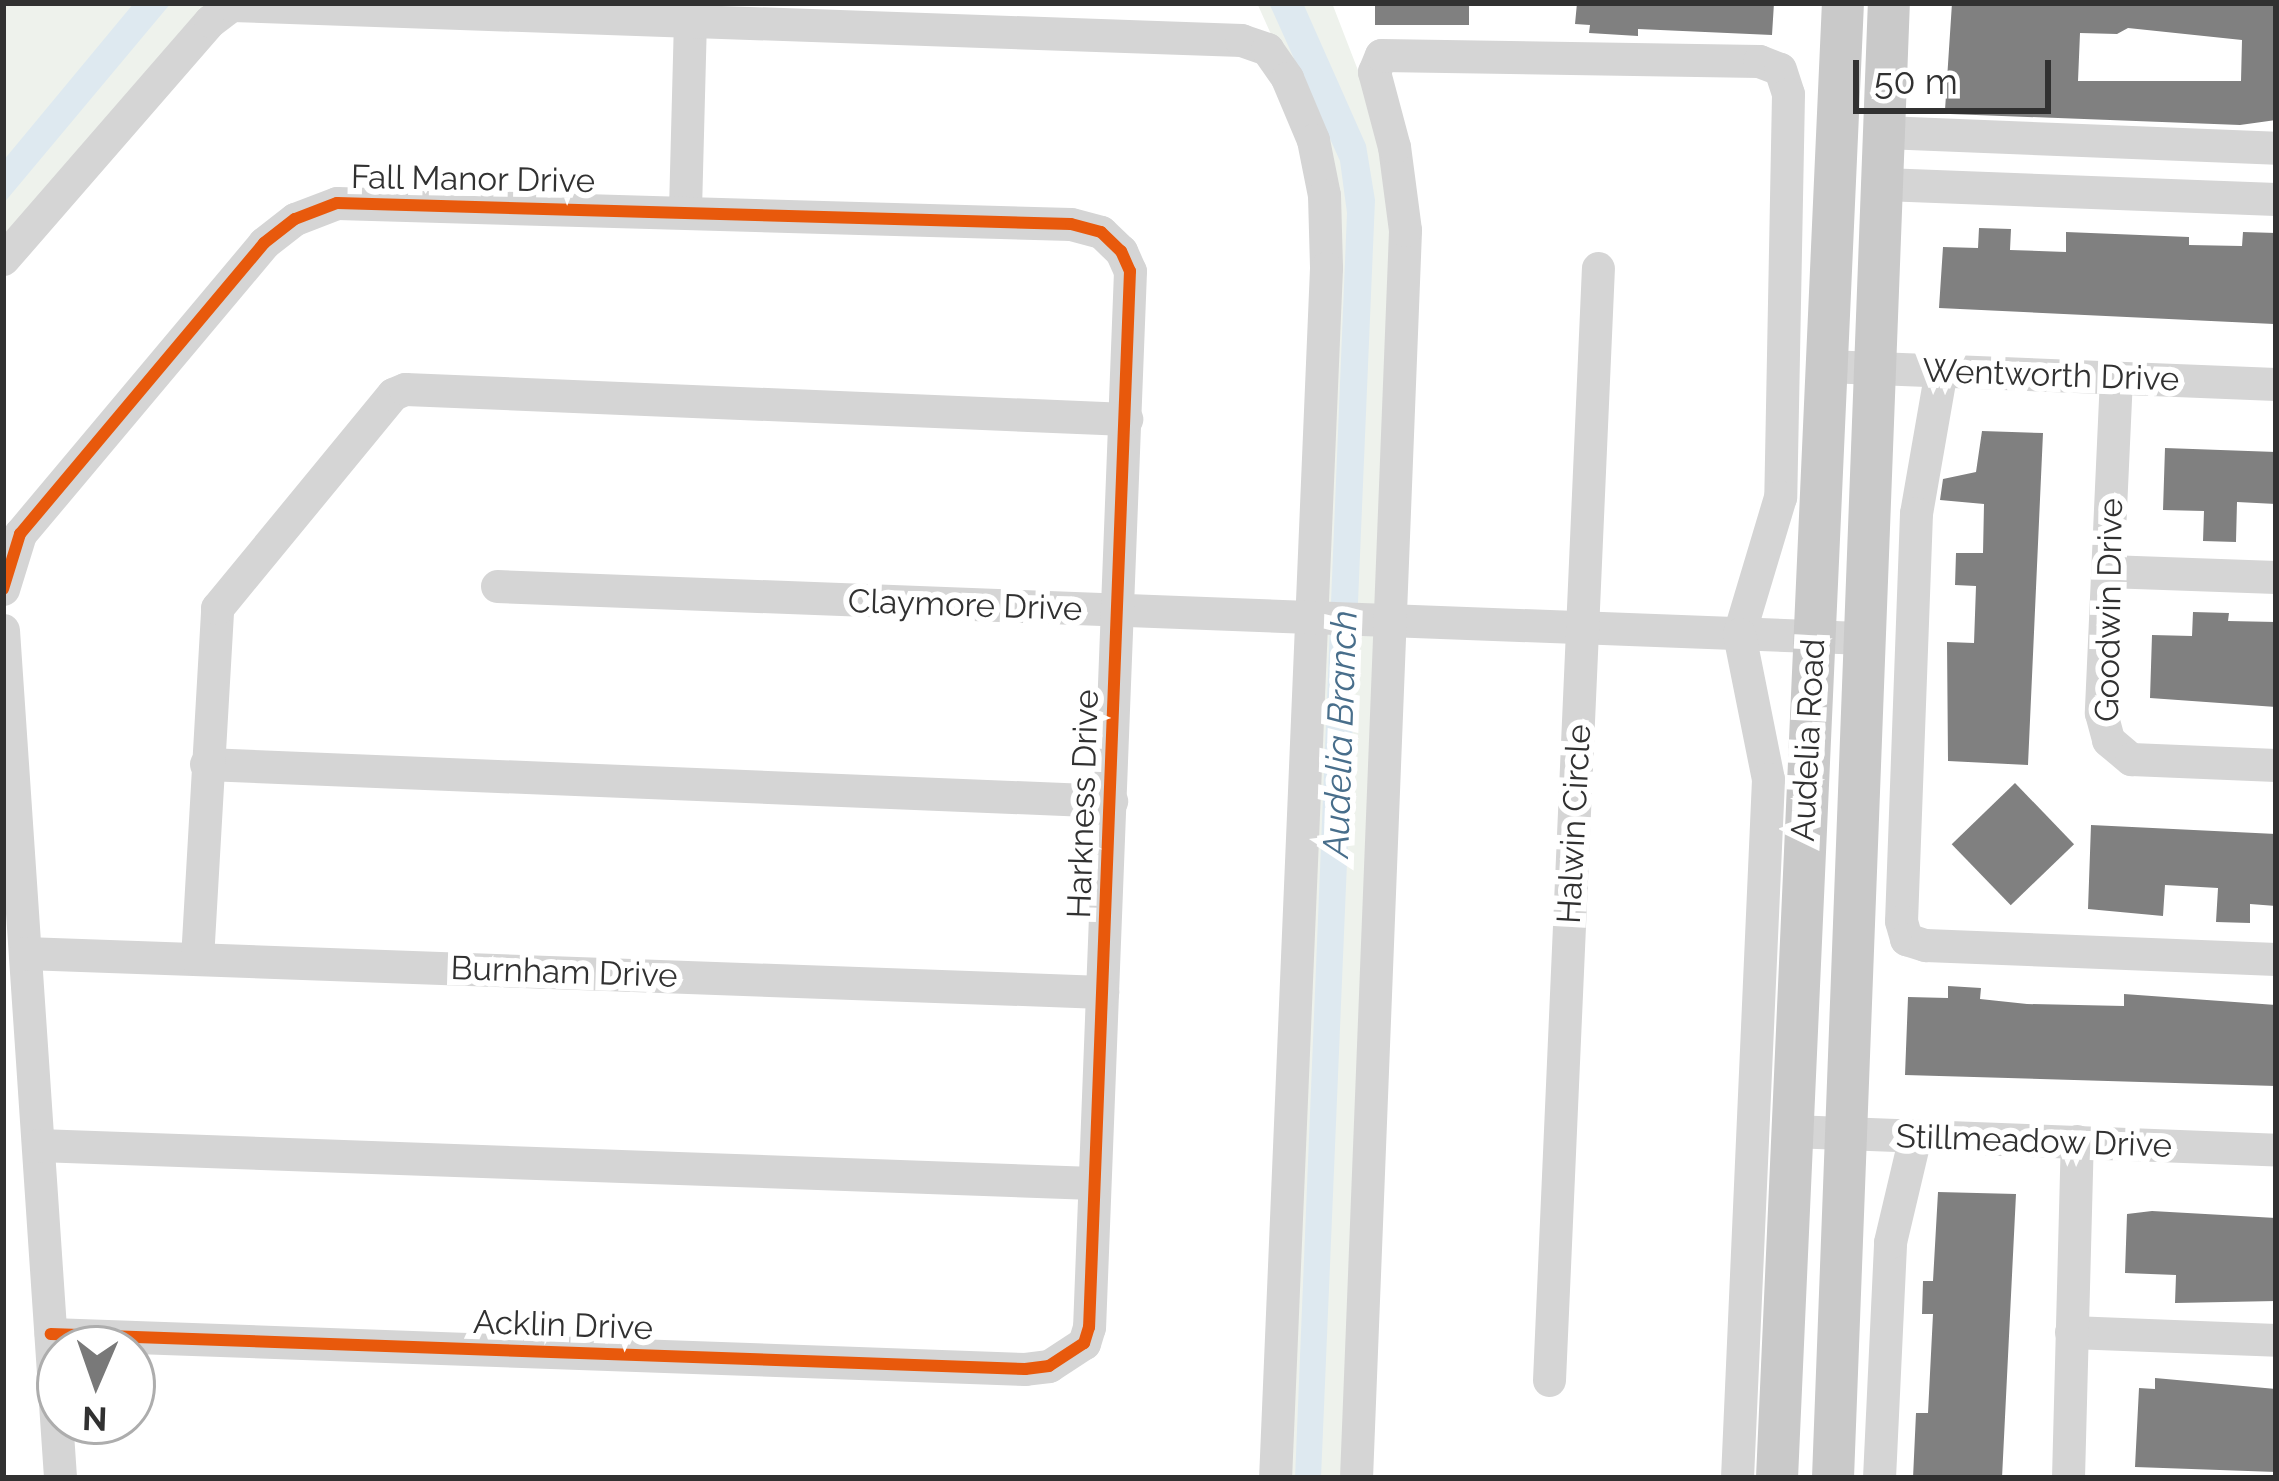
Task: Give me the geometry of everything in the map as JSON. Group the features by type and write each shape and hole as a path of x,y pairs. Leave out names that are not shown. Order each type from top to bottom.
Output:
{"main road":[{"name":"Audelia Road","path":"1777,1478 1844,3"},
{"name":"Audelia Road","path":"1833,1478 1889,3"}],"street":[{"path":"3,259 210,21 231,4 1241,40 1267,49 1287,78 1312,140 1324,195 1317,619 1275,1478"},
{"path":"686,210 690,20"},
{"path":"1356,1478 1377,621 1405,230 1394,147 1374,72 1382,56 1759,62 1780,69 1788,94 1780,497 1739,634 1768,778 1737,1478"},
{"path":"1885,132 2276,148"},
{"path":"1882,184 2276,199"},
{"name":"Fall Manor Drive","path":"3,589 20,534 264,243 295,219 338,203 1071,224 1101,232 1121,250"},
{"name":"Harkness Drive","path":"1070,1356 1084,1343 1089,1327 1132,293 1121,250"},
{"name":"Halwin Circle","path":"1549,1380 1598,268"},
{"name":"Wentworth Drive","path":"1826,366 2276,384"},
{"path":"1941,370 1916,513 1901,921 1906,939 1925,945 2276,959"},
{"name":"Goodwin Drive","path":"2116,377 2101,713 2108,740 2131,758 2276,765"},
{"path":"196,959 217,608 378,411 405,389 1126,419"},
{"path":"2108,571 2276,578"},
{"name":"Claymore Drive","path":"497,586 1866,638"},
{"path":"3,630 50,1325"},
{"path":"206,764 1111,801"},
{"name":"Burnham Drive","path":"25,952 1102,992"},
{"name":"Stillmeadow Drive","path":"1791,1131 2276,1150"},
{"path":"1879,1478 1890,1242 1915,1136"},
{"path":"2068,1478 2077,1141"},
{"path":"38,1145 1093,1184"},
{"path":"2071,1332 2276,1340"},
{"name":"Acklin Drive","path":"156,1338 1024,1370 1070,1356"},
{"path":"58,1445 60,1478"}],"shaded area":[{"path":"3,3 211,3 3,246"},
{"path":"1257,3 1332,3 1388,148 1398,229 1349,1478 1280,1478 1326,217 1301,101"}],"water":[{"path":"134,3 171,3 3,204 3,161"},
{"name":"Audelia Branch","path":"1269,3 1303,3 1366,145 1375,200 1321,1478 1295,1478 1347,213 1340,161"}],"building":[{"path":"1375,3 1469,3 1469,25 1375,25"},
{"path":"1577,3 1774,3 1772,35 1638,29 1638,36 1589,33 1590,25 1575,24"},
{"path":"1952,3 2276,3 2276,120 2240,125 1950,114 1945,110","holes":["2128,28 2242,40 2241,81 2078,81 2080,33 2117,34"]},
{"path":"1979,228 2011,229 2010,250 2066,252 2066,232 2189,237 2189,245 2242,246 2243,232 2276,233 2274,324 1939,308 1943,247 1978,248"},
{"path":"1982,431 2043,433 2028,765 1948,761 1947,642 1974,643 1976,586 1955,585 1956,553 1983,553 1984,504 1940,500 1943,479 1976,472"},
{"path":"2165,448 2276,452 2276,504 2237,502 2236,542 2203,541 2204,511 2163,510"},
{"path":"2193,612 2229,613 2228,621 2276,622 2276,707 2150,698 2152,635 2192,636"},
{"path":"2015,783 2074,844 2011,905 1952,844"},
{"path":"2091,825 2276,834 2276,906 2250,904 2250,923 2216,922 2218,888 2165,885 2163,916 2088,909"},
{"path":"1948,986 1981,988 1980,999 2027,1004 2124,1006 2124,994 2276,1005 2276,1086 1905,1075 1908,997 1948,998"},
{"path":"1938,1192 2016,1194 2002,1478 1913,1478 1916,1413 1928,1413 1933,1314 1922,1314 1923,1281 1933,1281"},
{"path":"2152,1211 2276,1218 2276,1301 2175,1303 2176,1275 2125,1273 2127,1214"},
{"path":"2155,1378 2276,1389 2276,1472 2135,1467 2139,1388 2155,1389"}],"cycle path":[{"path":"3,589 20,534 264,243 295,219 337,203 1071,224 1101,232 1121,251 1130,271 1089,1327 1084,1343 1049,1366 1025,1369 156,1338"}]}
